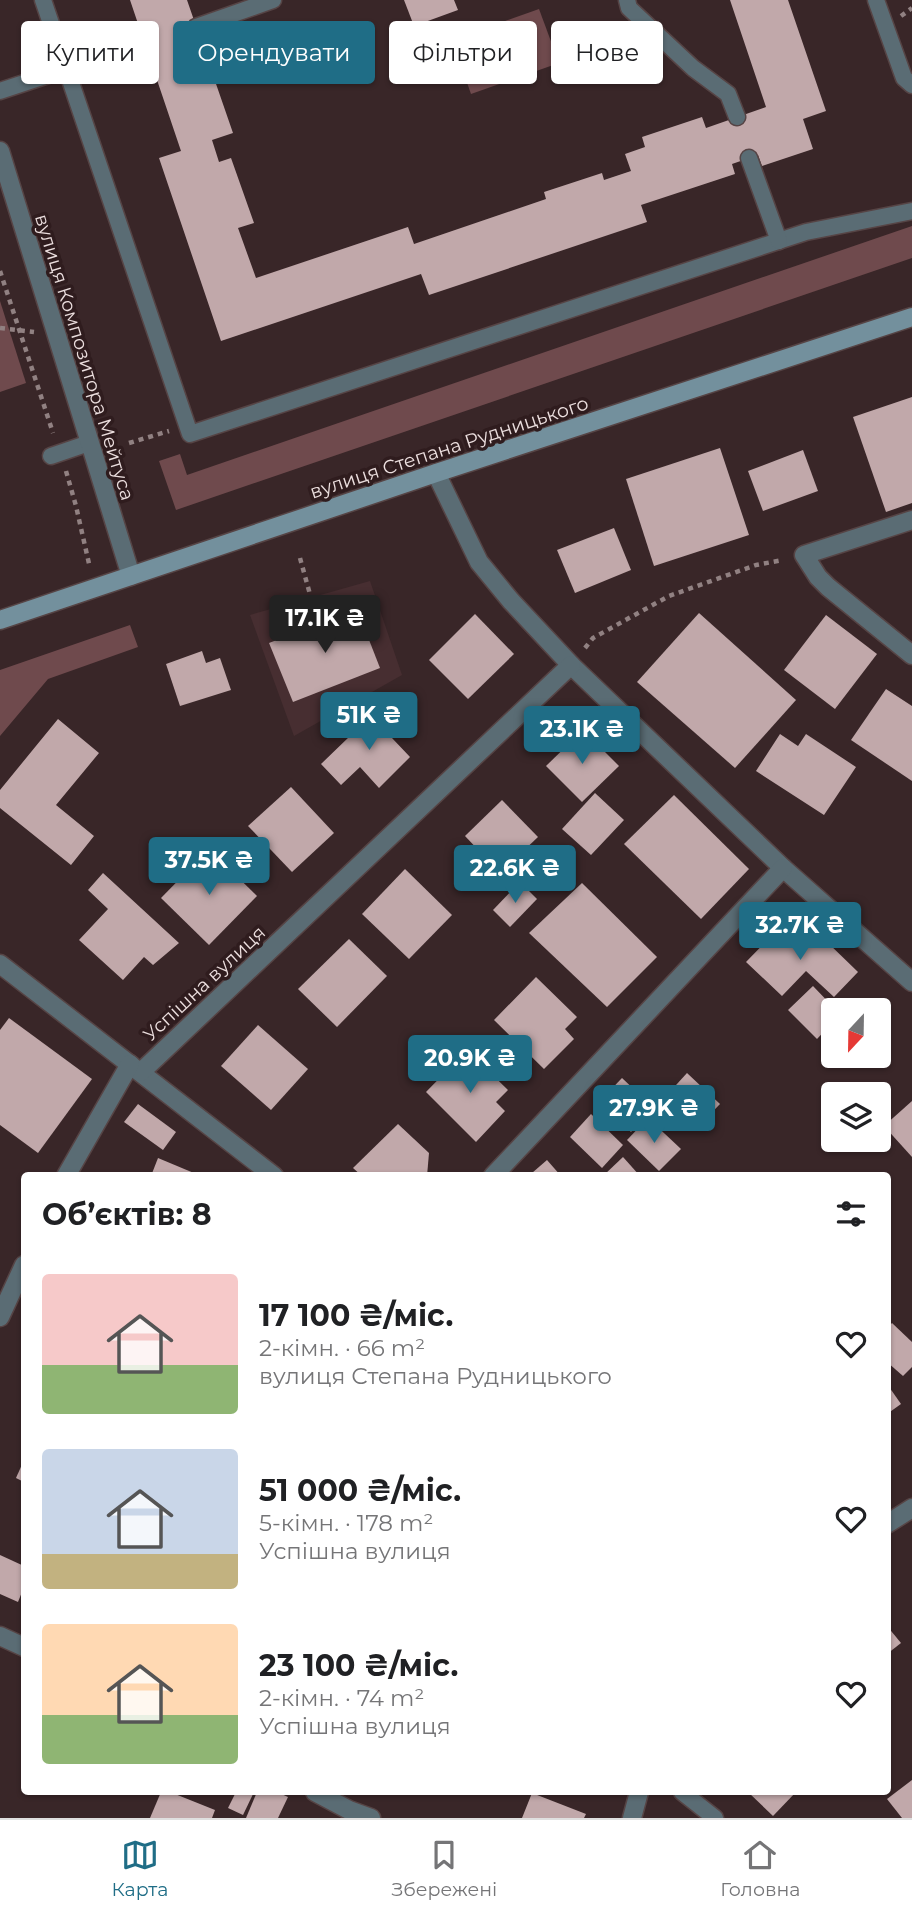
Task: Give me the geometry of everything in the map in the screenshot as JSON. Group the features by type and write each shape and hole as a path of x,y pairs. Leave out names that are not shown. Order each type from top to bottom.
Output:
{"main road":[{"name":"вулиця Степана Рудницького","path":"0,620 436,472 912,317"}],"street":[{"name":"вулиця Композитора Мейтуса","path":"0,150 131,576"},
{"path":"436,472 479,562 570,665 783,868 912,982"},
{"path":"912,520 804,555 828,587 912,655"},
{"name":"Успішна вулиця","path":"69,1172 136,1068 570,665"},
{"path":"498,1172 783,868"},
{"path":"0,964 269,1172"},
{"path":"0,1317 21,1272"},
{"path":"891,1521 912,1508"},
{"path":"0,1636 21,1646"},
{"path":"321,1795 371,1818"},
{"path":"632,1818 638,1795"}],"lane":[{"path":"43,0 50,21"},
{"path":"214,21 274,0"},
{"path":"627,0 629,8 684,59 728,94 737,117"},
{"path":"876,0 904,78 912,85"},
{"path":"0,91 23,84"},
{"path":"73,84 190,434 806,232 912,211"},
{"path":"749,158 779,241"},
{"path":"55,454 89,443"},
{"path":"686,1795 715,1818"}],"path":[{"path":"0,271 55,454 76,506 90,569"},
{"path":"0,328 56,334"},
{"path":"129,443 187,425"},
{"path":"570,665 593,638 668,596 756,565 804,555"},
{"path":"300,558 311,598"}],"shaded area":[{"path":"539,9 551,41 551,66 537,71 537,21 505,21"},
{"path":"467,84 499,84 471,94"},
{"path":"912,226 912,258 176,510 159,461 180,454 187,475"},
{"path":"0,301 26,383 0,392"},
{"path":"370,581 402,675 294,736 250,615"},
{"path":"130,625 138,647 48,679 0,736 0,670"}],"building":[{"path":"130,0 187,0 194,21 173,21 173,84 216,84 233,133 212,140 219,162 231,158 254,223 238,228 256,278 408,227 414,244 546,199 544,192 602,173 604,180 631,171 625,154 645,147 642,137 702,117 706,128 766,107 730,0 788,0 826,111 803,119 813,149 762,166 758,155 732,164 735,174 641,205 647,222 429,295 421,274 221,341 159,158 181,151 158,84 159,21 137,21"},
{"path":"404,0 454,0 458,10 428,21 412,21"},
{"path":"912,397 912,503 886,512 853,417"},
{"path":"720,448 749,535 654,566 626,479"},
{"path":"803,450 818,491 763,511 748,471"},
{"path":"614,528 631,570 575,593 557,550"},
{"path":"357,609 380,668 293,702 269,643"},
{"path":"699,613 796,700 735,768 637,682"},
{"path":"475,614 514,654 468,699 429,660"},
{"path":"826,615 877,654 835,709 784,670"},
{"path":"202,651 206,663 220,658 231,690 180,706 166,664"},
{"path":"886,689 912,706 912,781 851,740"},
{"path":"378,709 400,730 392,738 410,757 379,788 360,767 341,785 321,764"},
{"path":"58,719 99,753 56,805 94,836 71,865 0,808 0,790"},
{"path":"583,730 619,766 582,802 546,766"},
{"path":"780,734 798,746 806,734 856,767 824,815 756,771"},
{"path":"291,787 334,833 292,872 248,826"},
{"path":"595,793 624,820 591,855 562,829"},
{"path":"674,795 749,869 701,919 624,844"},
{"path":"502,800 538,837 500,873 465,836"},
{"path":"209,849 257,896 209,945 161,898"},
{"path":"405,869 452,915 409,959 362,914"},
{"path":"103,873 179,943 153,965 144,957 123,980 79,940 108,909 88,890"},
{"path":"520,882 537,899 510,927 493,910"},
{"path":"582,883 657,957 607,1007 529,933"},
{"path":"787,920 817,947 825,940 858,972 834,997 806,971 782,996 746,962"},
{"path":"349,939 387,976 337,1027 298,989"},
{"path":"536,977 577,1017 565,1029 574,1039 544,1069 494,1020"},
{"path":"813,986 824,998 821,998 821,1035 817,1039 788,1010"},
{"path":"9,1018 92,1079 38,1153 0,1125 0,1030"},
{"path":"258,1025 308,1069 271,1110 221,1066"},
{"path":"467,1050 508,1090 496,1102 505,1111 476,1142 426,1092"},
{"path":"687,1073 720,1104 698,1127 666,1096"},
{"path":"622,1078 654,1108 631,1132 599,1102"},
{"path":"912,1101 912,1157 891,1134 891,1120"},
{"path":"138,1104 176,1132 163,1150 124,1122"},
{"path":"591,1114 623,1145 602,1168 570,1137"},
{"path":"648,1118 681,1149 659,1171 627,1140"},
{"path":"398,1124 429,1153 427,1172 358,1172 353,1168"},
{"path":"623,1157 636,1172 607,1172"},
{"path":"158,1158 191,1172 153,1172"},
{"path":"547,1160 558,1172 533,1172"},
{"path":"891,1324 912,1342 912,1367 903,1376 891,1366"},
{"path":"891,1390 901,1404 891,1411"},
{"path":"21,1467 21,1480 16,1478"},
{"path":"0,1555 21,1565 21,1594 18,1602 0,1594"},
{"path":"891,1631 901,1643 891,1651"},
{"path":"912,1780 912,1818 902,1818 887,1799"},
{"path":"160,1795 178,1795 215,1810 212,1818 150,1818"},
{"path":"234,1795 253,1795 243,1815 228,1808"},
{"path":"256,1795 288,1797 278,1818 246,1818"},
{"path":"531,1795 586,1814 584,1818 522,1818"},
{"path":"751,1795 793,1795 773,1816"}]}
